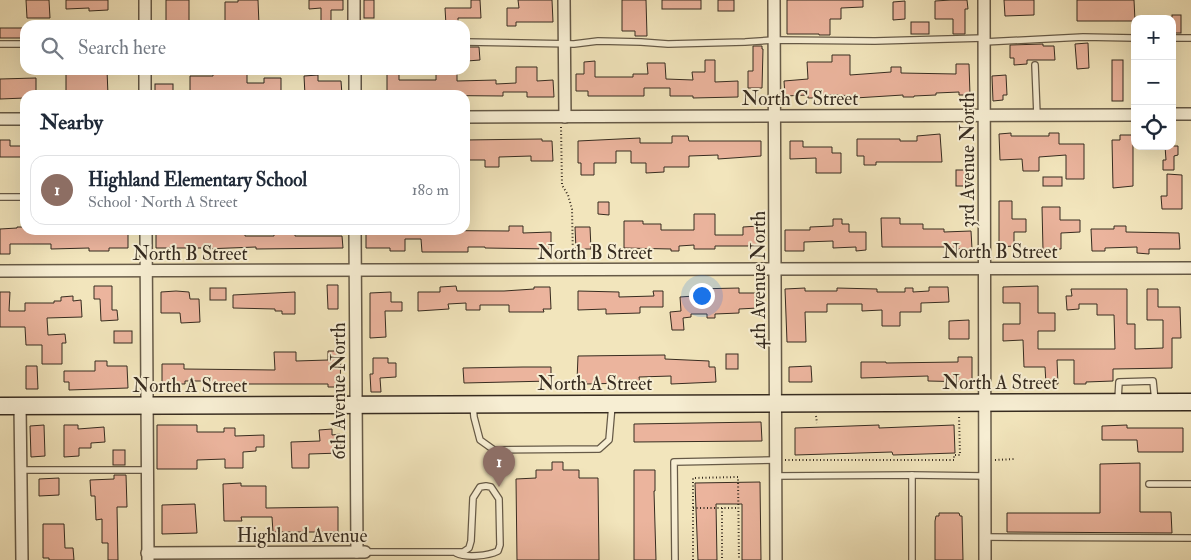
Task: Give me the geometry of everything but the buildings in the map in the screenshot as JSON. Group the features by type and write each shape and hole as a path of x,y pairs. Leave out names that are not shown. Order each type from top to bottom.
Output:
{"street":[{"path":"145,0 145,20"},
{"path":"354,0 354,20"},
{"path":"563,121 564,0"},
{"name":"4th Avenue North","path":"774,0 776,460 780,476 776,560"},
{"name":"3rd Avenue North","path":"984,0 985,560"},
{"path":"145,75 145,90"},
{"path":"355,75 355,90"},
{"path":"1176,114 1191,114"},
{"name":"North C Street","path":"470,117 563,121 774,116 1131,115"},
{"path":"0,119 20,119"},
{"path":"146,235 148,557"},
{"name":"6th Avenue North","path":"355,235 356,404 361,552"},
{"name":"North B Street","path":"0,271 1191,268"},
{"name":"North A Street","path":"0,406 1191,402"},
{"path":"20,406 22,560"},
{"name":"Highland Avenue","path":"148,557 361,552"}],"lane":[{"path":"470,42 668,44 774,40 875,41 1131,38"},
{"path":"1176,38 1191,38"},
{"path":"0,44 20,44"},
{"path":"1035,66 1037,115"},
{"path":"0,197 20,197"},
{"path":"473,404 480,440 494,450 577,450 599,449 608,440 612,403"},
{"path":"675,560 674,462 776,460"},
{"path":"21,470 147,470"},
{"path":"912,475 912,560"},
{"path":"780,476 985,476"},
{"path":"1149,484 1191,484"},
{"name":"Highland Avenue","path":"361,552 463,552 469,548 472,541 473,498 480,487 491,487 499,499 500,545 498,550 492,554 461,555 456,553"},
{"path":"985,537 1191,538"}],"path":[{"path":"563,121 562,185 568,195 572,209 573,262"},
{"path":"780,476 783,460 954,460 954,455 960,455 959,413"},
{"path":"816,414 817,423"},
{"path":"993,460 1015,459"},
{"path":"693,560 693,478 738,477 739,560"},
{"path":"693,508 739,508"},
{"path":"722,508 722,560"}],"place":[{"name":"Highland Elementary School","path":"499,487"}]}
